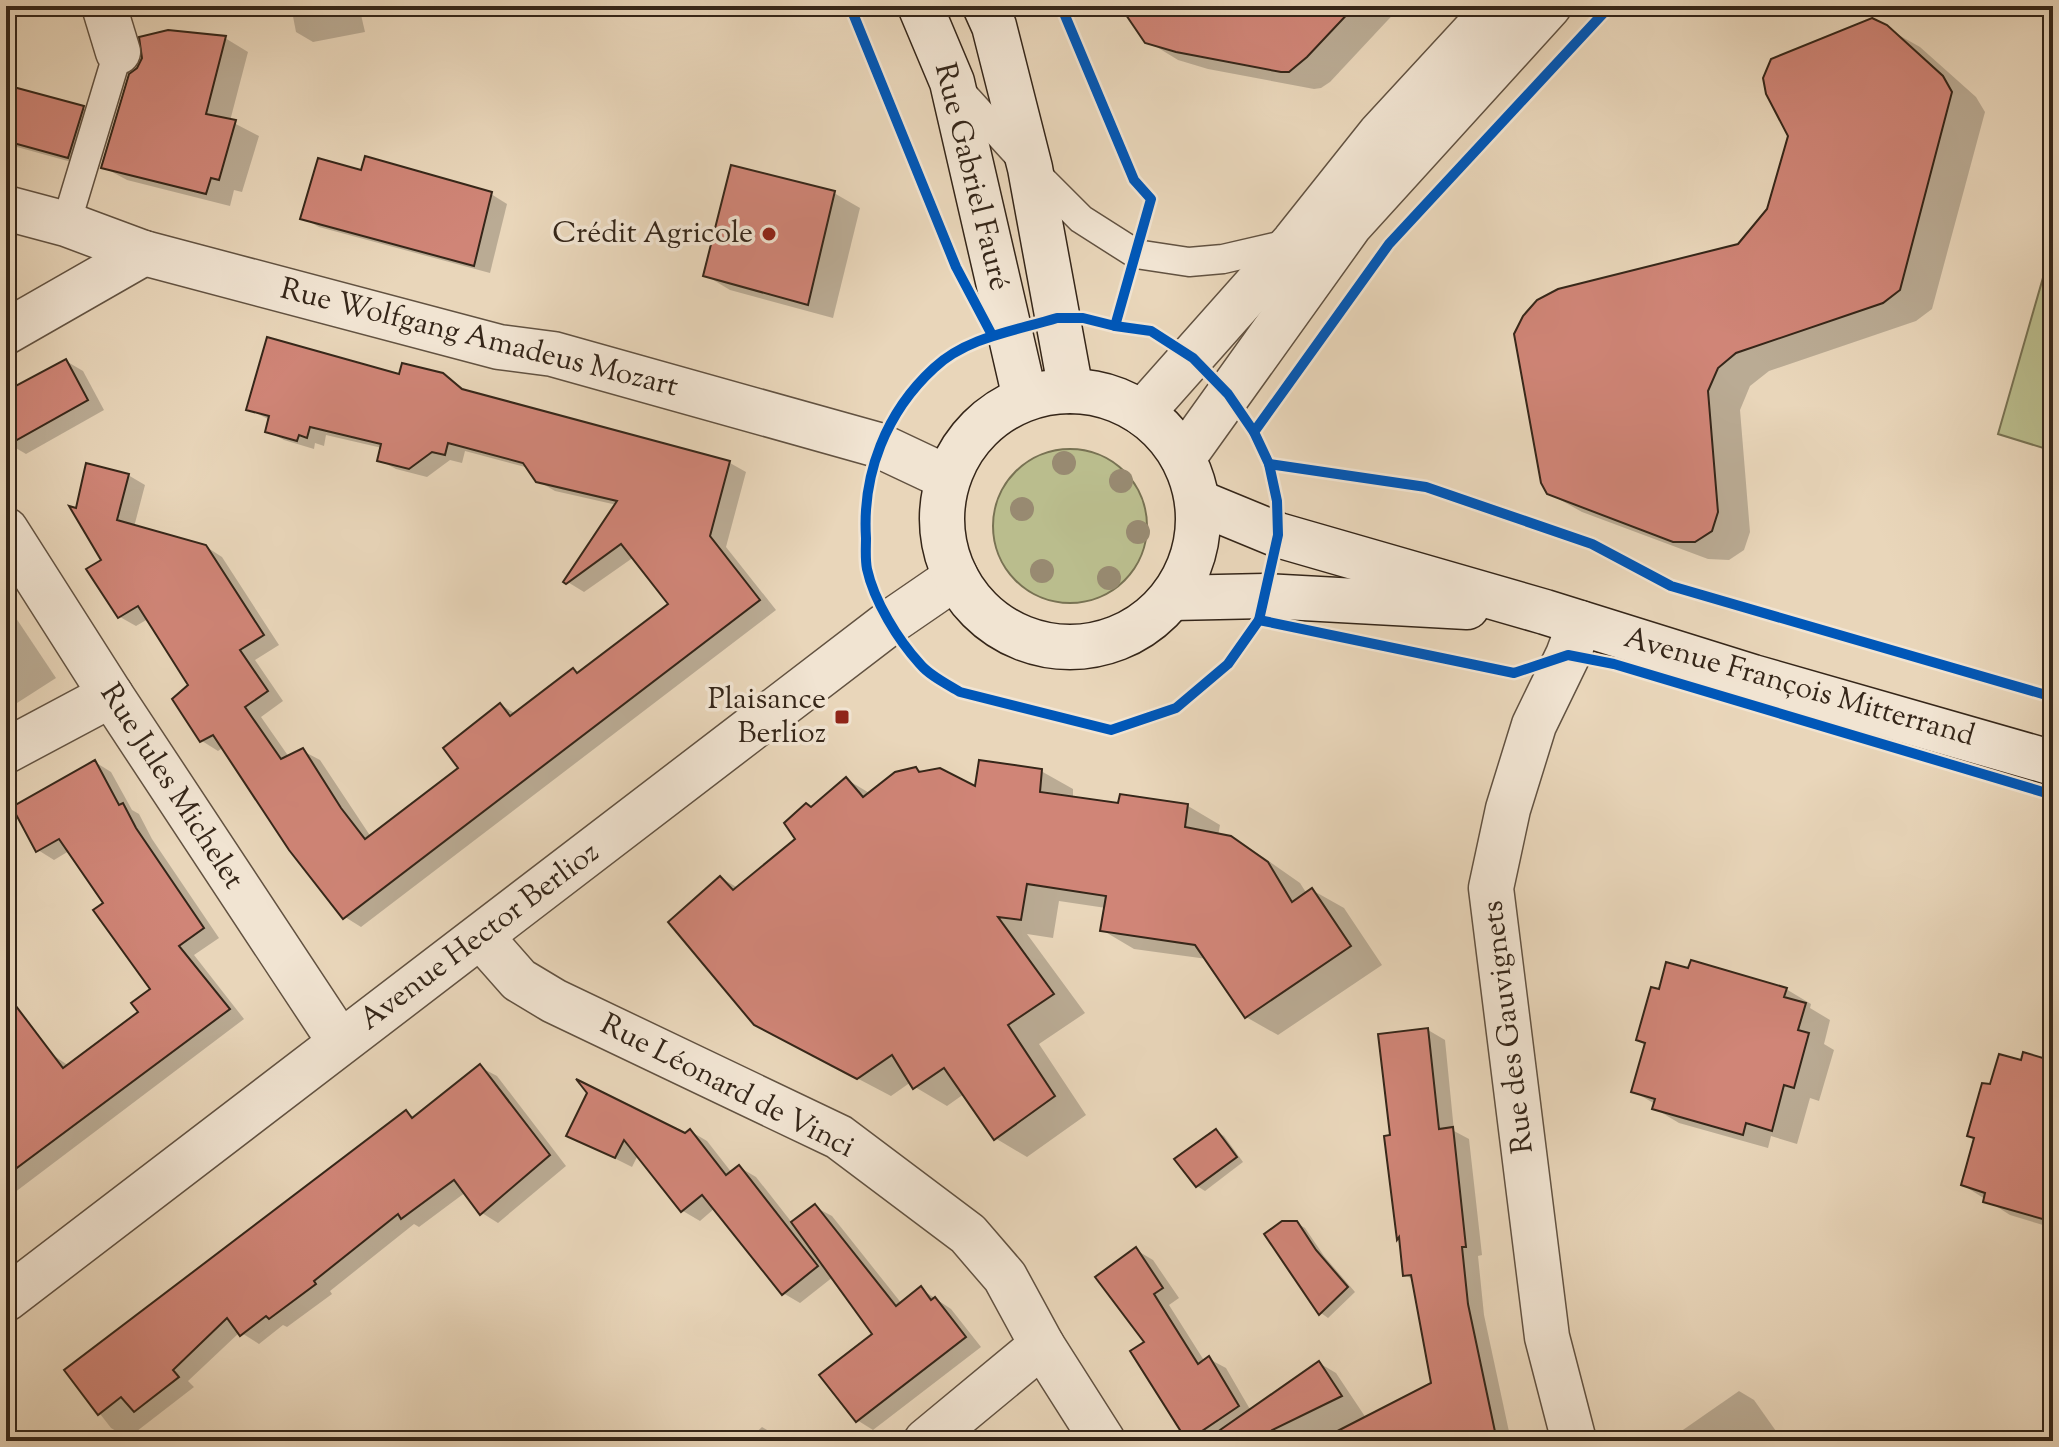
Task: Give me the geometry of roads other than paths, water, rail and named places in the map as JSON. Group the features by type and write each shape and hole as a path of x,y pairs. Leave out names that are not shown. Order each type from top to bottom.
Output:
{"street":[{"path":"104,6 118,52"},
{"name":"Rue Gabriel Fauré","path":"920,6 952,82 1025,398"},
{"name":"Rue Gabriel Fauré","path":"985,6 994,26 1030,168 1071,391"},
{"path":"1142,413 1294,242 1380,134 1498,6"},
{"path":"1183,458 1350,225 1549,6"},
{"name":"Rue Wolfgang Amadeus Mozart","path":"6,208 66,224 144,253 499,347 553,354 878,445 948,478"},
{"path":"6,332 144,253"},
{"path":"1071,391 1107,397 1142,413 1158,426 1183,458 1198,502 1198,536 1189,569 1172,598 1146,623 1113,641 1077,648 1040,644 1006,630 977,607 956,577 944,545 942,512 948,478 966,444 994,416 1025,398 1071,391"},
{"path":"1198,502 1278,535 1563,617"},
{"name":"Rue Jules Michelet","path":"6,530 340,1042"},
{"name":"Avenue Hector Berlioz","path":"6,1299 889,623 956,577"},
{"path":"1172,598 1265,596 1563,617"},
{"name":"Avenue François Mitterrand","path":"1563,617 1753,677 2053,763"},
{"name":"Rue des Gauvignets","path":"1563,617 1508,809 1491,888 1547,1337 1574,1441"},
{"path":"6,751 111,695"},
{"name":"Rue Léonard de Vinci","path":"481,937 519,980 554,1001 839,1137 968,1234 1005,1277 1042,1345 1103,1441"},
{"path":"926,1441 1042,1345"}],"lane":[{"path":"66,224 118,52"},
{"path":"952,82 1081,219 1136,254 1189,262 1223,259 1350,225"}],"place":[{"name":"Crédit Agricole","path":"769,234"},
{"name":"Plaisance Berlioz","path":"842,717"}]}
